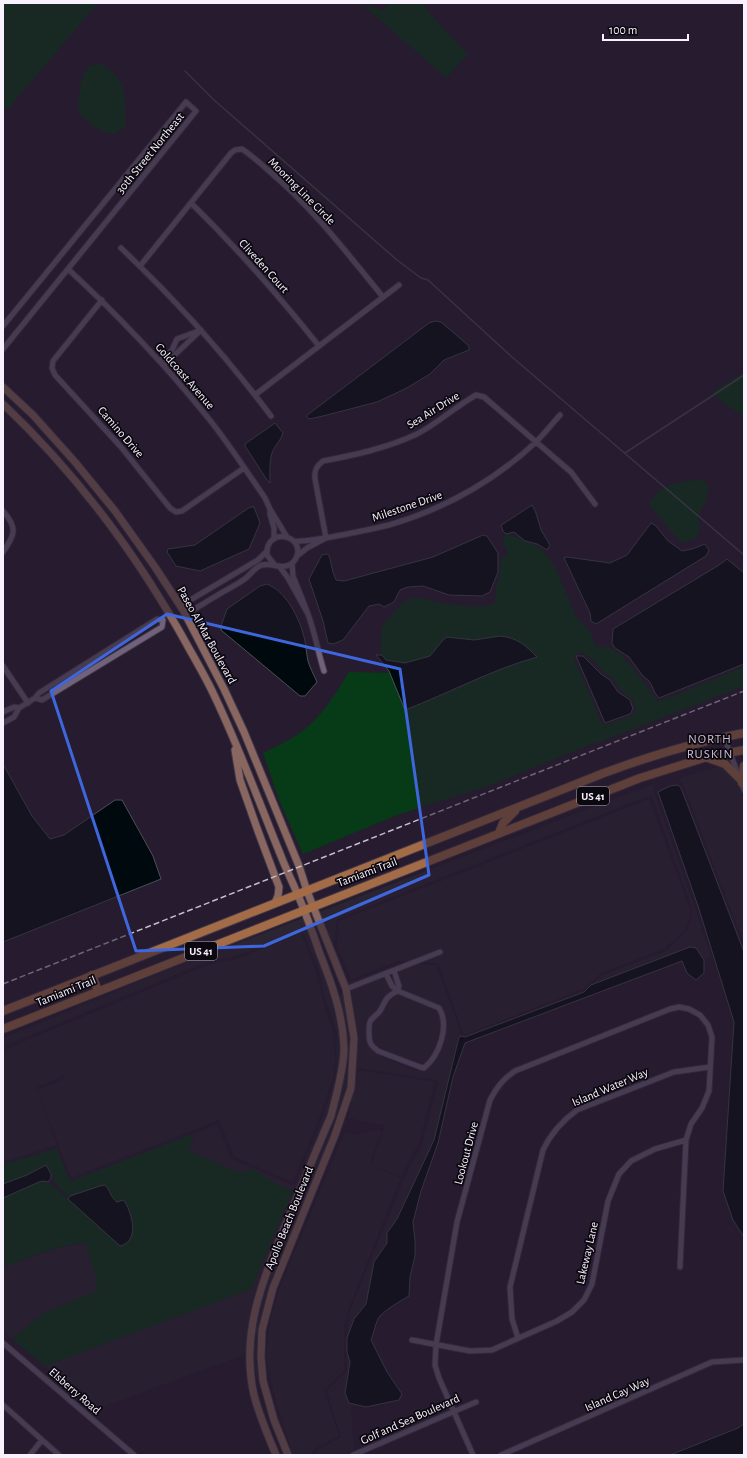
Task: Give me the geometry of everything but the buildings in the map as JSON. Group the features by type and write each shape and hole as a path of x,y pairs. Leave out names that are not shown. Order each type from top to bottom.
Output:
{"main road":[{"name":"Paseo Al Mar Boulevard","path":"3,387 33,415 110,504 155,567 183,610 224,688 244,732 299,866 307,891"},
{"name":"Paseo Al Mar Boulevard","path":"3,404 59,461 88,495 144,572 171,616 214,694 287,871 298,894"},
{"path":"171,616 183,610"},
{"name":"Tamiami Trail","path":"3,1011 634,762 662,753 744,733"},
{"path":"232,736 240,780 279,887 276,903"},
{"name":"Tamiami Trail","path":"3,1029 640,778 707,758 744,750"},
{"path":"707,758 725,764 742,785"},
{"path":"742,785 744,766"},
{"path":"499,833 503,823 519,807"},
{"name":"Apollo Beach Boulevard","path":"288,1455 274,1418 263,1381 261,1357 262,1330 273,1288 339,1124 351,1088 354,1038 346,989 307,891"},
{"name":"Apollo Beach Boulevard","path":"276,1455 254,1395 250,1349 252,1323 265,1274 331,1116 337,1095 344,1050 341,1021 334,994 298,894"},
{"path":"92,975 98,991"},
{"path":"334,994 346,989"},
{"path":"263,1422 274,1418"}],"street":[{"name":"30th Street Northeast","path":"3,326 186,102 196,111 3,349"},
{"name":"Mooring Line Circle","path":"140,266 231,154 235,150 242,149 282,182 309,209 383,297"},
{"name":"Cliveden Court","path":"191,203 276,293 319,346"},
{"path":"122,248 170,296 201,330 271,416"},
{"name":"Goldcoast Avenue","path":"68,269 102,300 164,365 210,420 265,498 287,537"},
{"path":"255,395 399,285"},
{"name":"Camino Drive","path":"102,300 52,362 52,368 55,375 121,447 170,508 176,512 182,511 244,468"},
{"path":"160,361 172,350 177,339 201,330"},
{"path":"164,365 201,330"},
{"name":"Sea Air Drive","path":"326,538 314,472 317,465 323,461 363,453 406,438 440,420 476,395 484,397 537,441 571,472 595,504"},
{"name":"Milestone Drive","path":"294,541 305,542 388,525 418,516 448,503 479,486 511,464 537,441 560,415"},
{"name":"Goldcoast Avenue","path":"270,509 274,528 274,539"},
{"path":"3,511 13,524 14,532 3,552"},
{"path":"279,536 287,537 294,541 297,548 297,556 292,563 285,566 279,566 274,564 268,558 267,551 269,543 279,536"},
{"name":"Milestone Drive","path":"297,556 307,548 326,538"},
{"path":"267,551 258,560 187,602 183,610 193,610 246,578 262,565 274,564"},
{"path":"292,563 293,576 314,629 318,651 324,671"},
{"path":"279,566 288,578 308,614"},
{"path":"3,723 14,717 19,708 35,698 39,692 157,619 163,620 162,627 92,671 42,700 35,698"},
{"path":"3,666 28,703"},
{"path":"3,712 14,707 19,708"},
{"path":"724,737 742,785"},
{"path":"346,989 440,952"},
{"path":"394,971 399,986 398,991"},
{"path":"386,974 392,986 398,991 439,1008 442,1014 444,1023 440,1043 433,1059 424,1068 381,1052 373,1047 370,1041 368,1024 379,1012 386,998 390,994 398,991"},
{"name":"Lookout Drive","path":"453,1411 435,1365 436,1345 457,1222 490,1100 496,1087 515,1071 670,1009 679,1008 690,1009 700,1015 708,1025 712,1037 710,1067"},
{"path":"680,1267 686,1140 691,1124 702,1108 709,1091 710,1067"},
{"name":"Island Water Way","path":"518,1338 512,1319 510,1287 543,1150 548,1140 565,1119 577,1110 674,1072 710,1067"},
{"name":"Lakeway Lane","path":"412,1340 482,1352 492,1350 557,1321 572,1312 584,1300 592,1284 608,1201 619,1174 631,1161 655,1149 686,1140"},
{"name":"Elsberry Road","path":"3,1343 134,1455"},
{"name":"Island Cay Way","path":"501,1455 712,1362 743,1360"},
{"name":"Golf and Sea Boulevard","path":"353,1455 476,1402"},
{"path":"3,1405 59,1455"},
{"path":"453,1411 473,1455"},
{"path":"30,1455 42,1440"}],"highlighted area":[{"path":"167,614 400,669 429,875 264,946 136,951 51,691"}],"shaded area":[{"path":"435,321 441,322 469,346 469,350 444,360 430,374 405,389 377,402 309,419 306,416 429,323"},
{"path":"275,423 283,433 272,453 270,483 245,444"},
{"path":"532,505 541,530 550,545 547,550 537,544 525,541 514,532 506,534 501,525"},
{"path":"250,507 254,507 260,523 249,549 200,571 176,566 167,552 168,549 195,545"},
{"path":"651,523 656,526 667,540 682,551 705,544 709,550 706,556 596,624 591,621 590,613 564,558 567,557 610,563 627,555"},
{"path":"483,535 487,536 498,553 498,572 490,592 482,596 449,595 423,586 408,587 400,590 394,602 384,607 379,604 369,606 343,640 333,644 328,643 323,621 309,579 322,555 329,555 336,580 344,581 433,557"},
{"path":"727,559 744,573 744,664 659,698 650,682 642,675 629,657 615,648 612,643 613,629"},
{"path":"267,584 280,592 290,604 298,618 305,640 308,661 317,682 305,696 300,696 221,630 227,609 260,586"},
{"path":"500,636 516,640 537,657 503,668 405,710 389,671 376,655 382,655 386,660 405,663 430,656 447,637 474,640"},
{"path":"576,656 583,656 601,674 610,680 618,692 630,700 633,709 630,714 605,723"},
{"path":"3,764 32,816 50,839 64,835 115,800 122,800 153,856 161,879 3,942"},
{"path":"722,766 737,781 744,799 744,944 684,787 679,778"},
{"path":"653,784 655,794 711,957 704,960 696,948 690,947 591,985 602,975 666,951 686,931 692,919 692,908 652,797 649,796 337,919 334,945 349,982 398,964 403,964 348,985 319,912"},
{"path":"678,785 681,788 744,952 744,1237 733,1220 723,1191 734,1022 698,906 658,792 670,786"},
{"path":"649,799 690,909 690,919 685,930 664,949 601,973 583,989 464,1035 438,963 398,961 351,980 337,944 339,921"},
{"path":"303,918 328,982 338,1022 341,1050 335,1089 328,1115 262,1273 249,1323 247,1354 97,1409 45,1366 251,1289 293,1191 271,1181 240,1173 189,1151 195,1133 217,1124 232,1159 292,1185 295,1184 322,1119 336,1075 337,1033 324,996 320,973 302,930 233,957 209,961 3,1047 3,1038 160,973"},
{"path":"301,933 317,974 322,997 334,1034 335,1059 334,1075 319,1119 293,1182 234,1157 219,1120 71,1178 37,1090 63,1080 65,1075 36,1088 57,1145 3,1162 3,1050 210,964 234,960"},
{"path":"690,947 696,948 704,960 704,973 696,980 687,973 682,961 465,1043 453,1077 438,1143 421,1191 413,1222 415,1256 410,1277 409,1296 392,1306 380,1316 371,1340 387,1372 402,1394 399,1400 366,1407 349,1403 345,1393 350,1362 347,1352 347,1338 354,1319 366,1304 374,1262 387,1243 387,1233 397,1219 434,1140 459,1037 465,1037 584,992 591,985"},
{"path":"417,964 436,965 462,1036 458,1037 434,1140 397,1219 387,1233 388,1243 374,1262 366,1304 354,1319 347,1338 349,1313 404,1178 422,1144 438,1082 436,1080 359,1068 356,1069 357,1037 350,991 385,977 392,990 384,996 377,1011 368,1018 366,1023 367,1043 371,1049 385,1058 417,1071 426,1070 436,1061 443,1044 446,1023 445,1012 441,1006 402,989 398,972"},
{"path":"344,993 351,1038 348,1088 328,1144 270,1287 259,1330 269,1416 254,1370 253,1349 255,1323 268,1274 322,1144 347,1049 344,1020 338,995"},
{"path":"398,994 437,1011 440,1015 437,1042 431,1057 424,1064 388,1052 376,1044 373,1040 373,1022 382,1014 389,1000"},
{"path":"358,1070 435,1082 419,1143 401,1177 371,1164 385,1126 348,1118"},
{"path":"345,1131 355,1135 370,1131 382,1131 370,1164 401,1178 347,1313 344,1328 344,1370 324,1390 339,1436 317,1447 310,1455 293,1455 277,1406 266,1356 270,1321 279,1289"},
{"path":"46,1165 51,1174 51,1178 48,1182 39,1182 3,1198 3,1184 27,1175"},
{"path":"105,1185 117,1202 123,1200 125,1202 132,1220 133,1227 130,1239 120,1246 68,1199 70,1196"},
{"path":"82,1243 90,1243 86,1246 97,1280 95,1292 44,1313 12,1339 3,1332 3,1267 55,1249"},
{"path":"347,1352 350,1362 346,1383 349,1403 351,1404 355,1450 345,1455 313,1455 319,1449 341,1437 327,1391 347,1371"},
{"path":"744,1424 744,1455 670,1455 738,1428"}],"green space":[{"path":"3,3 98,3 7,110 3,107"},
{"path":"382,3 424,3 430,14 468,54 446,78 364,6 371,6 384,11 387,6"},
{"path":"101,63 118,78 123,88 125,127 114,134 93,126 78,111 80,88 83,77 89,66"},
{"path":"744,372 744,416 726,405 712,392"},
{"path":"703,479 709,486 706,501 698,516 700,529 695,539 682,543 649,504 660,491 672,484"},
{"path":"508,534 537,546 543,551 555,567 576,616 591,632 595,646 612,648 620,654 633,668 658,701 744,667 744,686 594,743 488,786 397,815 303,854 279,800 263,753 296,736 313,722 330,702 349,672 390,673 405,709 503,668 537,657 527,647 513,638 500,636 474,640 447,637 430,656 405,663 386,660 382,657 381,631 384,623 405,601 414,598 426,599 441,603 477,607 495,604 501,559 508,553 503,541 504,536","holes":["583,653 593,660 603,672 612,678 620,690 632,699 636,708 632,716 605,725 602,724 574,658 575,654"]},
{"path":"195,1133 189,1151 240,1173 253,1169 278,1185 293,1191 251,1289 45,1366 12,1339 44,1313 95,1292 97,1280 86,1246 90,1243 80,1243 58,1248 3,1267 3,1198 39,1182 47,1181 82,1210 120,1246 126,1243 130,1238 132,1232 132,1220 125,1202 114,1199 109,1189 100,1186 70,1196 59,1187 48,1166 44,1166 27,1175 3,1184 3,1165 57,1148 69,1180 71,1181"}],"waterway":[{"path":"185,71 214,100 397,260 421,278 428,280 512,357 744,555"},
{"path":"625,453 744,375"}],"railway":[{"path":"3,984 744,691"}],"district":[{"name":"NORTH RUSKIN","path":"710,746"}]}
